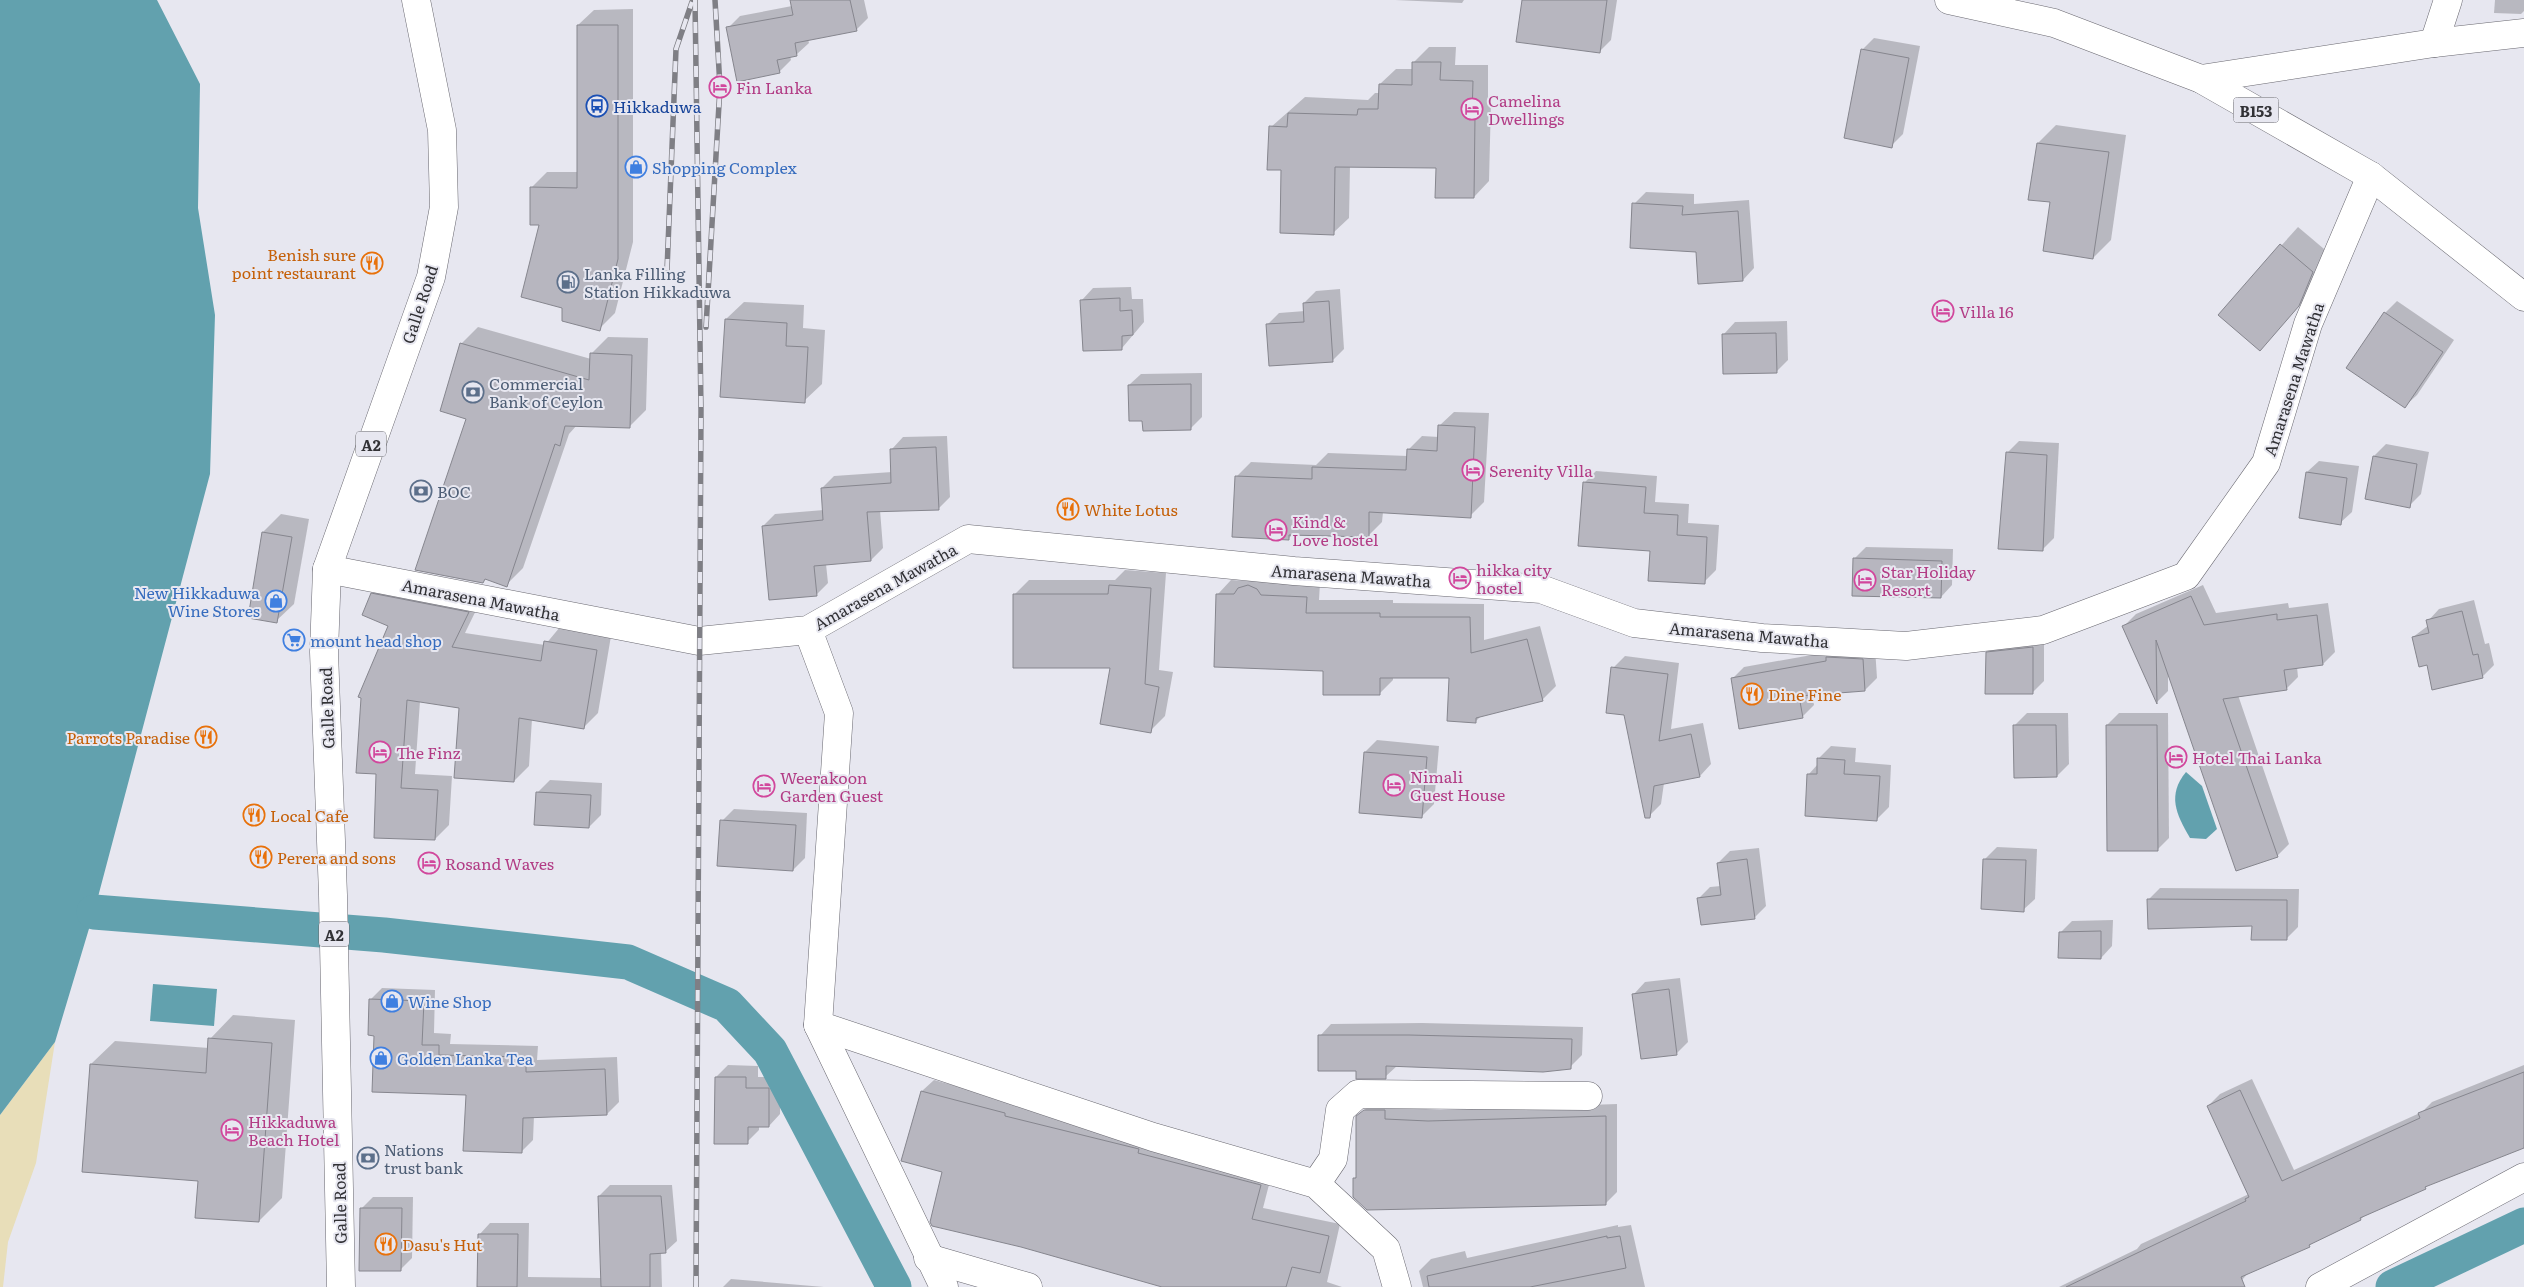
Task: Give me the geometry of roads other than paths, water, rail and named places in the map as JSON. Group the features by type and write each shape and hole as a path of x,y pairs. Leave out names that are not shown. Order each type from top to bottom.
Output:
{"main road":[{"name":"Galle Road","path":"341,1287 333,895 324,652 327,569 431,277 444,207 442,130 416,0"},
{"name":"B153","path":"1949,0 2054,23 2201,79 2371,176 2524,297"},
{"path":"2434,43 2448,0"},
{"path":"2201,79 2434,43 2524,33"},
{"name":"Amarasena Mawatha","path":"327,569 698,641 808,630 968,540 1294,571 1541,589 1634,623 1762,638 1906,646 2043,630 2186,576 2266,463 2308,324 2371,176"},
{"path":"808,630 838,713 818,1025 928,1258 944,1287"},
{"path":"818,1025 1153,1138 1316,1184 1386,1250 1397,1287"},
{"path":"1316,1184 1333,1159 1340,1110 1358,1094 1588,1096"},
{"path":"2320,1287 2524,1177"},
{"path":"928,1258 1028,1287"}],"water":[{"path":"0,0 157,0 200,84 198,208 215,315 210,474 94,912 55,1042 0,1115"},
{"path":"2186,772 2202,786 2217,829 2206,839 2190,838 2178,813 2175,797 2180,780"},
{"path":"153,984 217,989 214,1026 150,1021"}],"waterway":[{"path":"94,912 384,935 628,962 727,1005 770,1051 894,1287"},
{"path":"2393,1287 2524,1225"}],"railway":[{"path":"695,0 701,410 696,1287"},
{"path":"706,327 720,87 715,0"},
{"path":"667,270 676,49 692,2"}],"place":[{"name":"Fin Lanka","path":"720,87"},
{"name":"Hikkaduwa","path":"597,106"},
{"name":"Camelina Dwellings","path":"1472,109"},
{"name":"Shopping Complex","path":"636,167"},
{"name":"Benish sure point restaurant","path":"372,263"},
{"name":"Lanka Filling Station Hikkaduwa","path":"568,282"},
{"name":"Villa 16","path":"1943,311"},
{"name":"Commercial Bank of Ceylon","path":"473,392"},
{"name":"Serenity Villa","path":"1473,470"},
{"name":"BOC","path":"421,491"},
{"name":"White Lotus","path":"1068,509"},
{"name":"Kind & Love hostel","path":"1276,530"},
{"name":"hikka city hostel","path":"1460,578"},
{"name":"Star Holiday Resort","path":"1865,580"},
{"name":"New Hikkaduwa Wine Stores","path":"276,601"},
{"name":"mount head shop","path":"294,640"},
{"name":"Dine Fine","path":"1752,694"},
{"name":"Parrots Paradise","path":"206,737"},
{"name":"The Finz","path":"380,752"},
{"name":"Hotel Thai Lanka","path":"2176,757"},
{"name":"Nimali Guest House","path":"1394,785"},
{"name":"Weerakoon Garden Guest","path":"764,786"},
{"name":"Local Cafe","path":"254,815"},
{"name":"Perera and sons","path":"261,857"},
{"name":"Rosand Waves","path":"429,863"},
{"name":"Wine Shop","path":"392,1001"},
{"name":"Golden Lanka Tea","path":"381,1058"},
{"name":"Hikkaduwa Beach Hotel","path":"232,1130"},
{"name":"Nations trust bank","path":"368,1158"},
{"name":"Dasu's Hut","path":"386,1244"}]}
